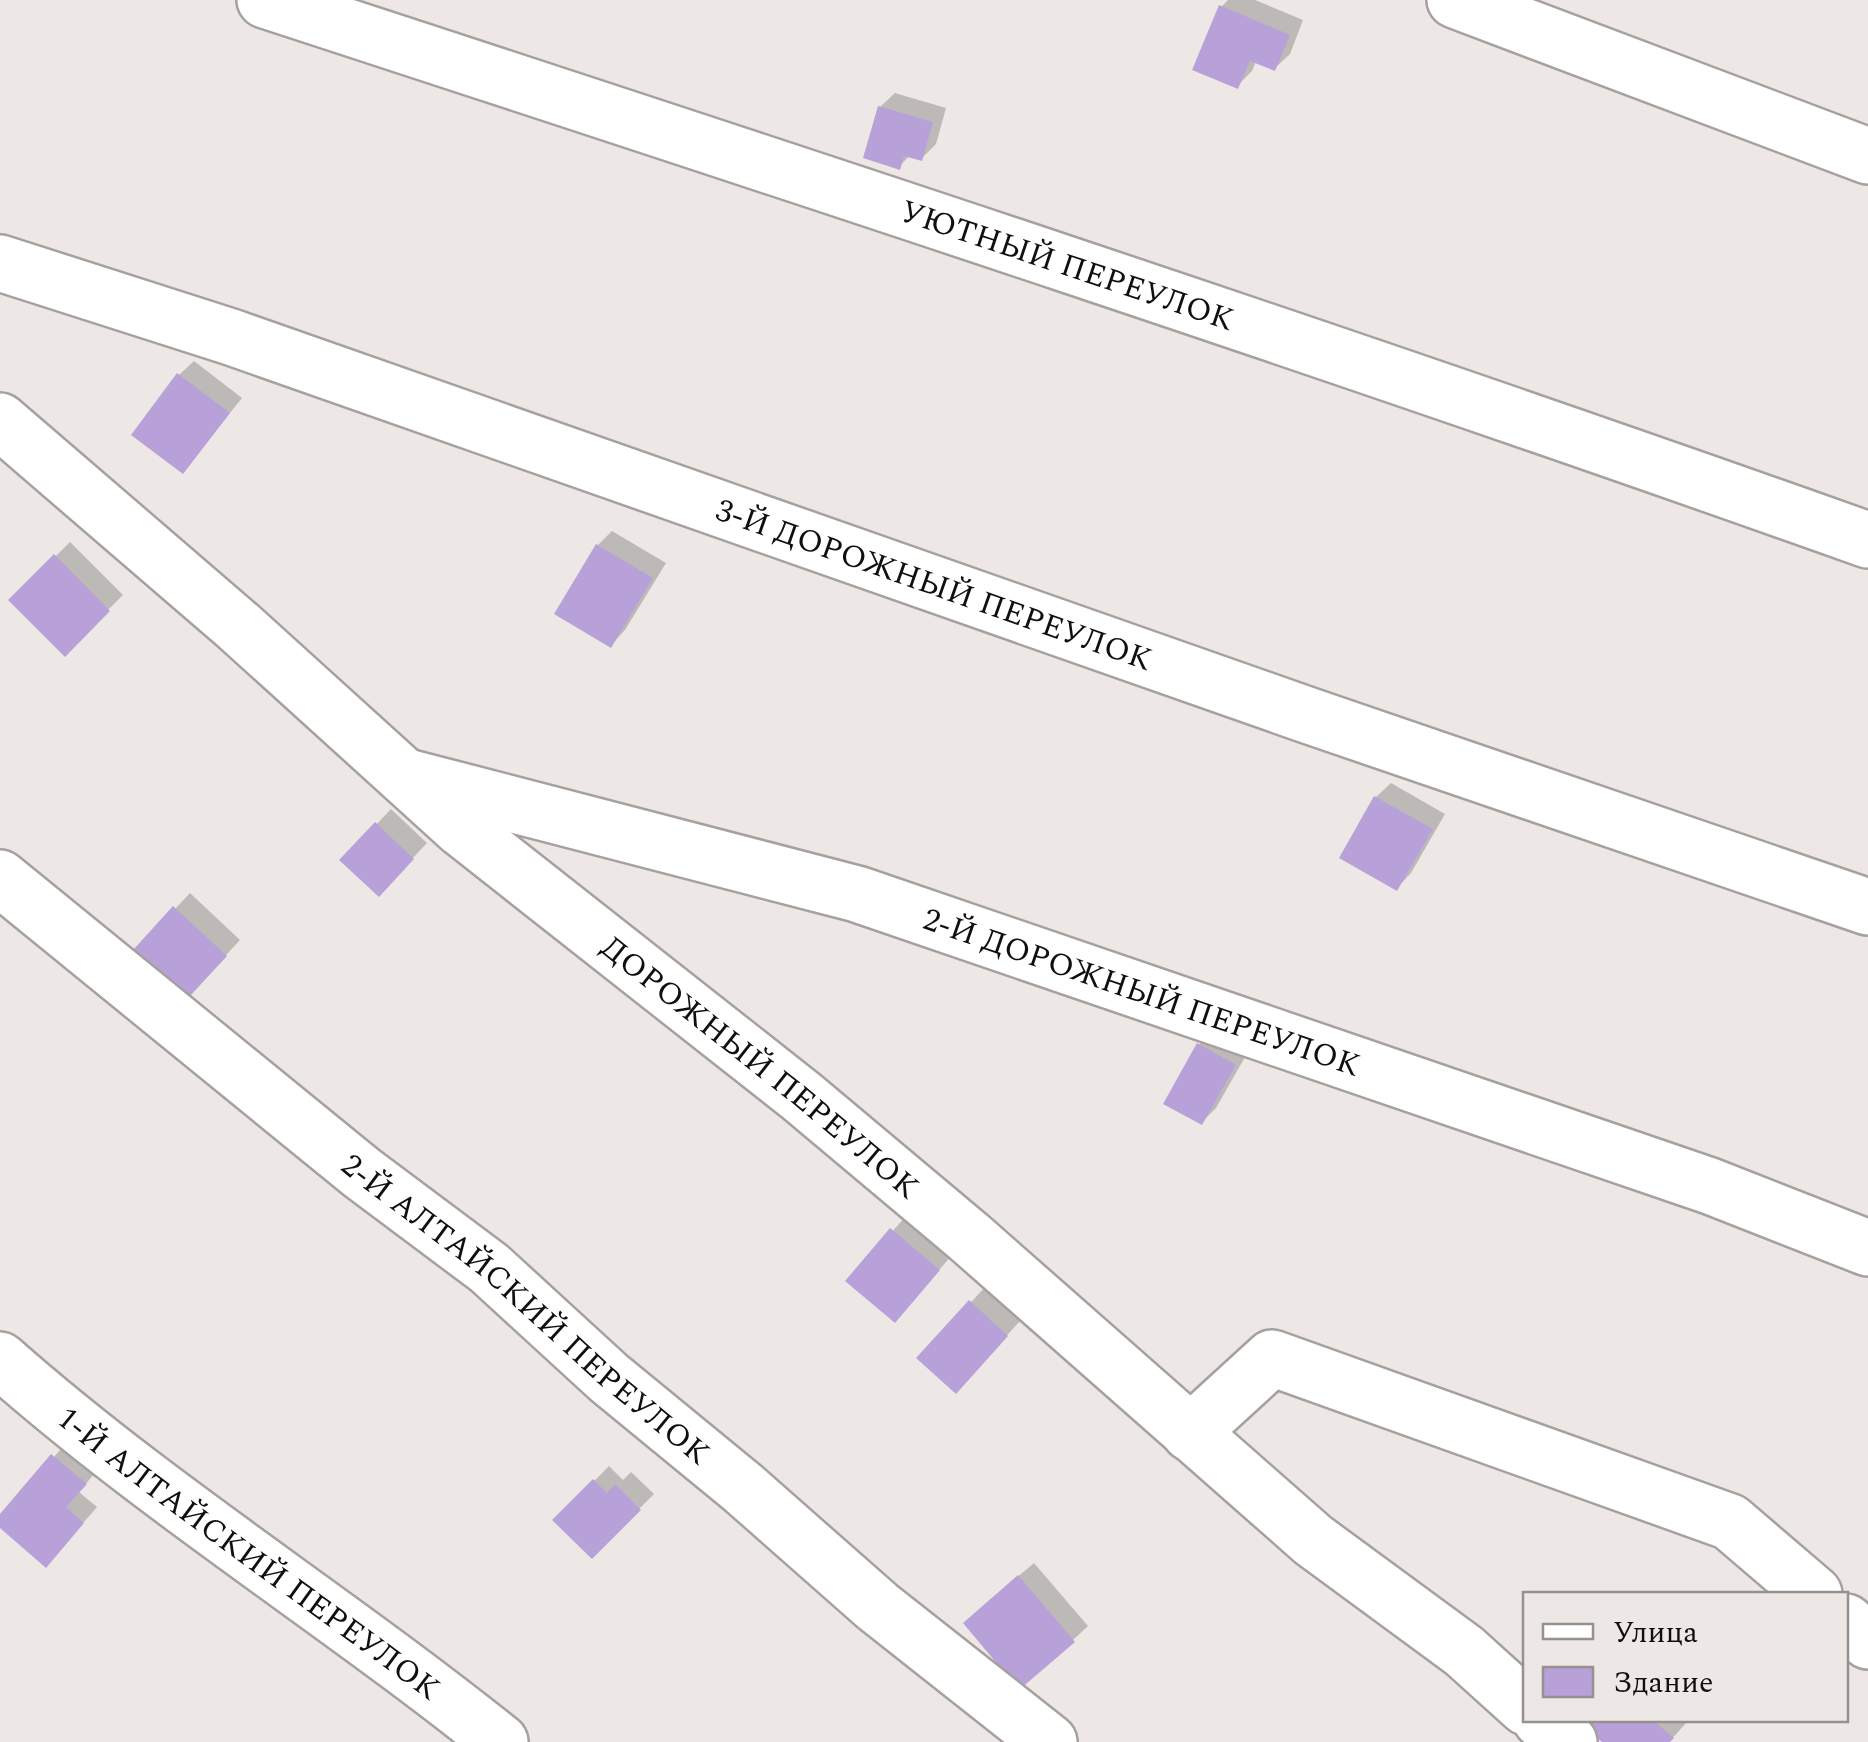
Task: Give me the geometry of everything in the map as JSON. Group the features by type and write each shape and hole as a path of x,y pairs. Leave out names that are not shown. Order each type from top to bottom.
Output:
{"street":[{"name":"УЮТНЫЙ ПЕРЕУЛОК","path":"265,0 1000,239 1868,540"},
{"path":"1456,0 1868,156"},
{"name":"3-Й ДОРОЖНЫЙ ПЕРЕУЛОК","path":"0,264 231,337 1306,715 1868,906"},
{"name":"ДОРОЖНЫЙ ПЕРЕУЛОК","path":"0,421 238,626 462,829 680,998 908,1186 1314,1540 1464,1651 1523,1704"},
{"name":"2-Й ДОРОЖНЫЙ ПЕРЕУЛОК","path":"402,776 857,894 1710,1186 1868,1248"},
{"name":"2-Й АЛТАЙСКИЙ ПЕРЕУЛОК","path":"0,878 362,1173 488,1268 609,1378 743,1488 878,1607 1049,1742"},
{"path":"1190,1432 1272,1358 1730,1522 1812,1592"},
{"name":"1-Й АЛТАЙСКИЙ ПЕРЕУЛОК","path":"0,1360 42,1398 500,1742"},
{"path":"1848,1624 1868,1641"},
{"path":"1544,1722 1569,1742"}],"building":[{"path":"1219,5 1290,35 1275,71 1250,61 1238,89 1192,70"},
{"path":"878,106 933,122 922,161 904,156 900,170 863,158"},
{"path":"177,373 230,413 183,474 131,435"},
{"path":"596,544 653,578 611,648 554,614"},
{"path":"54,554 110,611 65,657 8,600"},
{"path":"1374,796 1433,829 1397,891 1339,858"},
{"path":"375,822 414,859 379,897 339,860"},
{"path":"173,906 227,956 177,1010 124,960"},
{"path":"1197,1043 1236,1065 1202,1125 1163,1104"},
{"path":"890,1228 940,1270 895,1323 845,1281"},
{"path":"969,1300 1008,1336 956,1394 916,1358"},
{"path":"51,1454 87,1484 66,1507 84,1523 46,1568 0,1528 0,1514"},
{"path":"593,1479 607,1493 615,1484 641,1510 592,1559 552,1520"},
{"path":"1018,1575 1075,1642 1019,1690 963,1623"},
{"path":"1578,1722 1655,1722 1674,1738 1670,1742 1602,1742"}]}
